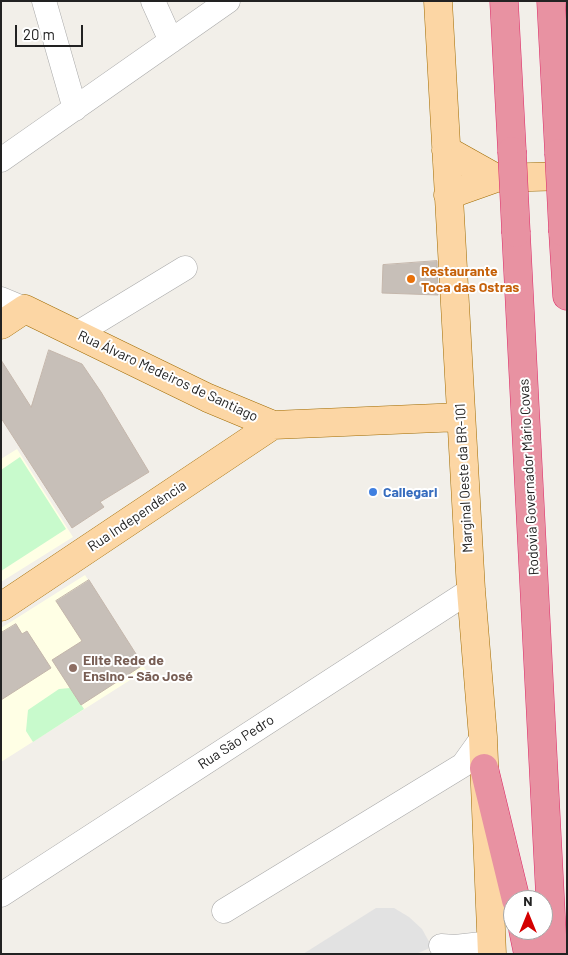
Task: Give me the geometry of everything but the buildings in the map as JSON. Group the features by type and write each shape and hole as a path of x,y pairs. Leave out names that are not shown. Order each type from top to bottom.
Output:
{"highway":[{"name":"Rodovia Governador Mário Covas","path":"504,1 553,954"},
{"path":"551,1 563,164 563,232 567,296"},
{"path":"484,768 514,890"},
{"path":"525,940 528,954"}],"main road":[{"name":"Marginal Oeste da BR-101","path":"438,1 471,590 483,737 492,948"},
{"path":"446,150 496,178"},
{"path":"448,196 496,178 563,164"},
{"path":"1,325 13,304"},
{"name":"Rua Álvaro Medeiros de Santiago","path":"13,304 78,333 208,398 273,425 461,417"},
{"name":"Rua Independência","path":"1,607 273,425"}],"street":[{"path":"44,1 74,109"},
{"path":"154,1 171,41"},
{"path":"1,160 228,1"},
{"path":"78,333 185,268"},
{"name":"Rua São Pedro","path":"1,895 471,590"},
{"path":"224,910 463,765 483,737"},
{"path":"441,946 492,948"}],"shaded area":[{"path":"17,449 73,537 1,582 1,459"},
{"name":"Elite Rede de Ensino - São José","path":"85,575 146,670 1,762 1,628"},
{"path":"376,908 394,908 409,917 422,929 432,947 416,954 303,954"}],"green space":[{"path":"20,457 66,529 1,571 1,470"},
{"path":"70,688 84,709 33,742 26,731 28,710 59,689"}],"place":[{"name":"Restaurante Toca das Ostras","path":"411,279"},
{"name":"Callegari","path":"373,492"},
{"name":"Elite Rede de Ensino - São José","path":"73,668"}]}
